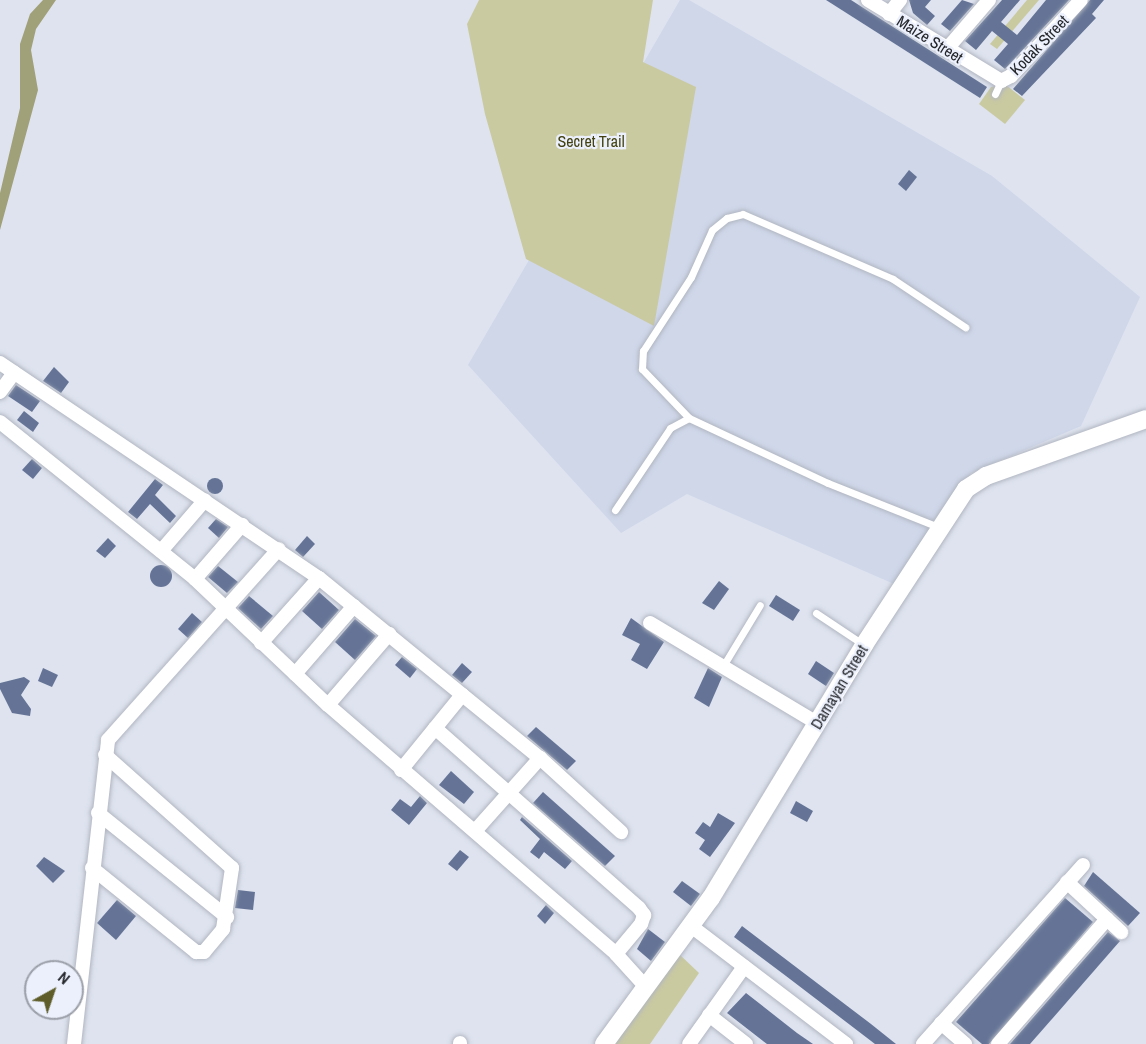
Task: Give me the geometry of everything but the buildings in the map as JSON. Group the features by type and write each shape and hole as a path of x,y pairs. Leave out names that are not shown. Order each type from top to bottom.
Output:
{"street":[{"name":"Maize Street","path":"868,0 997,80"},
{"path":"889,14 900,0"},
{"path":"946,50 989,0"},
{"name":"Kodak Street","path":"997,80 1011,76 1081,0"},
{"path":"0,363 319,578 540,758 621,832"},
{"path":"0,392 14,373"},
{"name":"Damayan Street","path":"604,1044 645,986 692,926 772,803 864,645 938,527 966,489 986,476 1146,419"},
{"path":"0,422 195,579 328,705 616,954 645,986"},
{"path":"161,550 205,500"},
{"path":"195,579 242,525"},
{"path":"74,1044 98,813 108,740 136,705 279,549"},
{"path":"261,643 319,578"},
{"path":"296,674 354,606"},
{"path":"650,623 817,723"},
{"path":"328,705 388,634"},
{"path":"401,770 462,695"},
{"path":"435,728 644,915 636,932 616,954"},
{"path":"92,868 196,952 204,952 227,917 232,868 105,754"},
{"path":"475,831 540,758"},
{"path":"98,813 227,917"},
{"path":"923,1044 1083,864"},
{"path":"1067,882 1120,932"},
{"path":"998,1044 1107,920"},
{"path":"692,926 846,1044"},
{"path":"689,1044 744,967"},
{"path":"709,1016 746,1044"},
{"path":"941,1023 964,1044"}],"lane":[{"path":"995,94 997,80"},
{"path":"938,527 828,483 690,418 642,369 643,351 691,277 712,230 727,218 743,214 893,279 965,327"},
{"path":"615,510 670,428 690,418"},
{"path":"723,666 760,605"},
{"path":"816,613 864,645"}],"shaded area":[{"path":"43,0 56,0 36,29 31,50 38,90 0,230 0,193 20,108 20,44 30,14"},
{"path":"680,0 689,0 992,176 1140,297 1081,426 971,473 901,587 687,494 621,533 468,365"}],"green space":[{"name":"Secret Trail","path":"479,0 653,0 643,62 696,87 654,326 526,259 485,114 467,24"},
{"path":"1027,0 1039,0 997,49 990,44"},
{"path":"1006,85 1025,100 1005,124 979,104 991,87"},
{"path":"678,953 699,973 650,1044 613,1044"}]}
